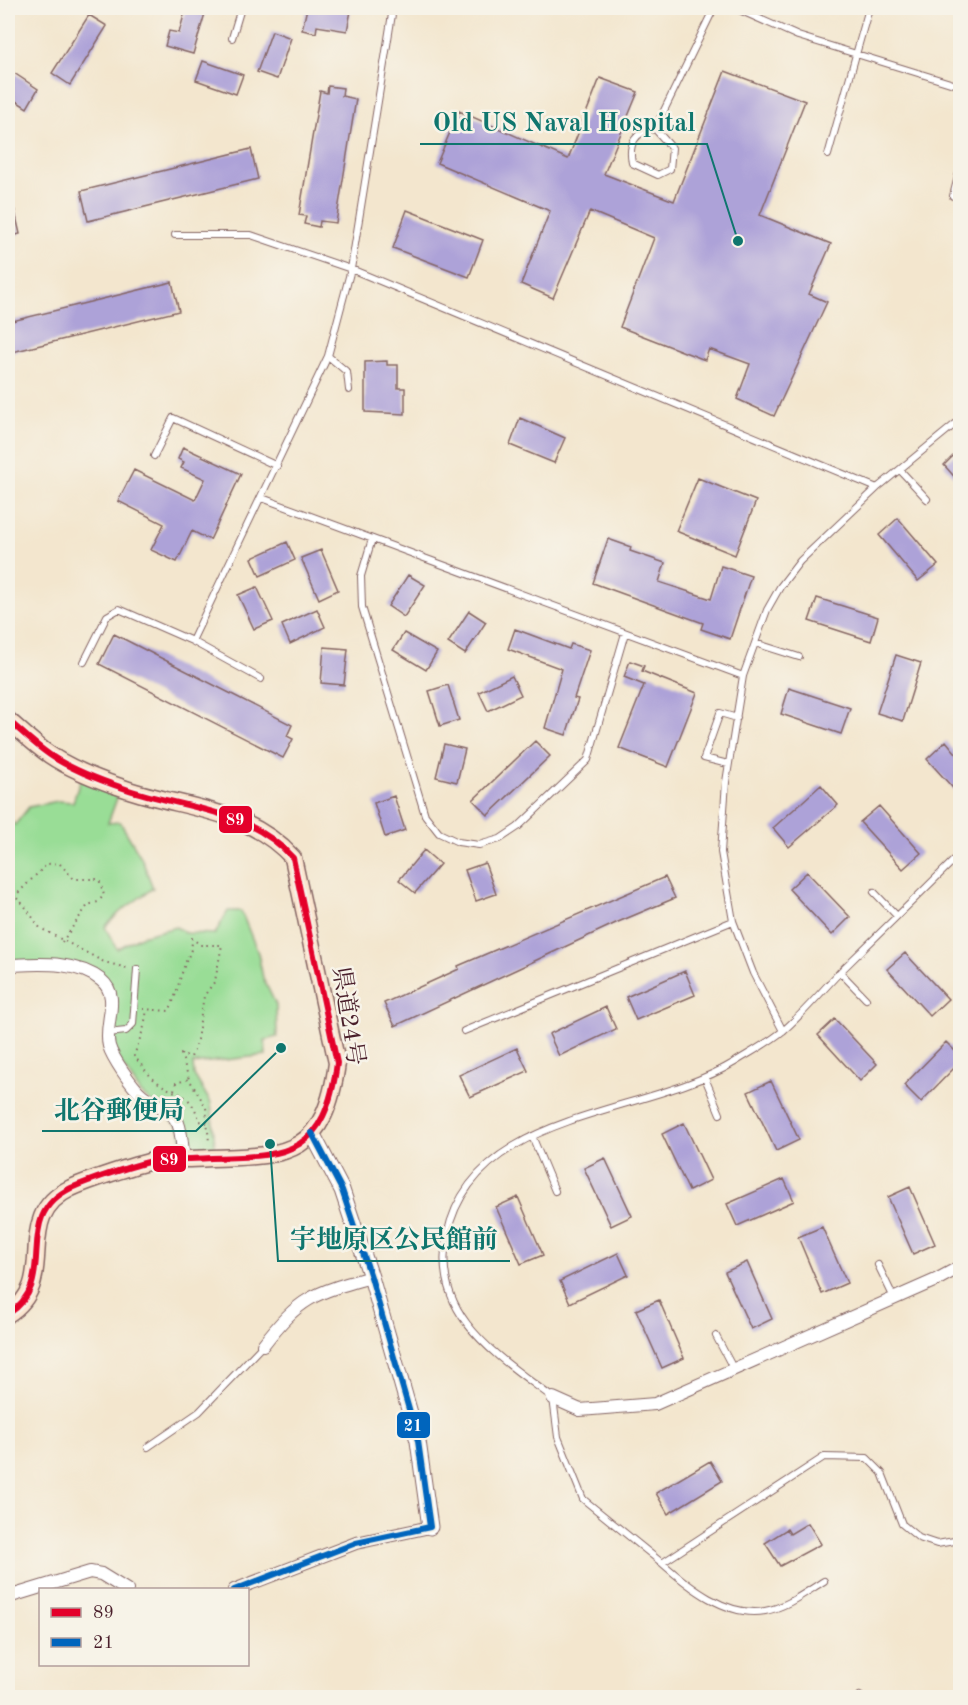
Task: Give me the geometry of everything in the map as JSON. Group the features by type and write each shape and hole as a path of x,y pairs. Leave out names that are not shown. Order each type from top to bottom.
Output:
{"main road":[{"name":"県道24号","path":"8,720 51,756 126,789 213,811 249,824 277,840 293,858 337,1063 333,1095 319,1124 303,1143 283,1154 154,1161 71,1189 52,1202 42,1218 36,1238 33,1288 8,1314"}],"street":[{"path":"8,965 64,966 82,970 102,981 111,997 108,1033 111,1052 140,1094 171,1114 178,1123 184,1159"},
{"path":"239,1588 356,1544 430,1527 418,1441 371,1277 342,1190 312,1133"},
{"path":"553,1398 580,1410 655,1404 734,1371 960,1267"},
{"path":"263,1345 284,1317 302,1301 331,1288 371,1277"},
{"path":"8,1597 90,1572 101,1574 124,1588"}],"lane":[{"path":"232,38 241,8"},
{"path":"192,641 328,356 351,269 393,8"},
{"path":"655,129 714,8"},
{"path":"735,8 798,36 960,86"},
{"path":"828,155 869,8"},
{"path":"655,129 672,148 670,169 658,175 632,163 629,149 636,137 644,130 655,129"},
{"path":"953,196 960,169"},
{"path":"175,235 258,236 351,269 877,488"},
{"path":"328,356 347,372 349,390"},
{"path":"154,456 173,418 277,466"},
{"path":"783,1031 753,973 733,921 721,852 728,764 743,676 767,610 780,587 800,561 877,488 960,420"},
{"path":"900,470 927,499"},
{"path":"262,498 743,676"},
{"path":"372,539 361,576 362,607 425,815 439,833 458,842 479,845 500,839 518,827 588,760 625,633"},
{"path":"84,662 106,616 119,609 192,641 261,679"},
{"path":"755,643 799,657"},
{"path":"728,764 704,758 720,713 736,718"},
{"path":"824,1581 793,1601 765,1611 734,1608 702,1595 583,1499 558,1437 553,1398 483,1344 462,1320 452,1298 444,1258 450,1219 459,1198 473,1179 506,1151 532,1136 543,1130 705,1078 783,1031 960,854"},
{"path":"874,892 897,916"},
{"path":"464,1031 733,921"},
{"path":"108,1033 126,1031 133,1024 137,969"},
{"path":"840,972 866,999"},
{"path":"705,1078 720,1114"},
{"path":"532,1136 555,1191"},
{"path":"878,1265 894,1299"},
{"path":"716,1336 734,1371"},
{"path":"148,1447 199,1412 263,1345"},
{"path":"662,1563 824,1457 867,1458 882,1473 902,1524 919,1538 937,1544 960,1540"}],"path":[{"path":"14,897 47,864 59,863 74,879 99,879 104,896 98,902 88,904 62,942"},
{"path":"8,890 40,928 62,942 117,968 137,969"},
{"path":"134,1008 169,1011 176,998 182,970 192,955 192,938 200,945 222,945 215,981 204,996 196,1046 191,1057 181,1054 189,1078 206,1107 211,1158"},
{"path":"147,1010 134,1056 156,1082 186,1095 195,1106 200,1121 207,1123"},
{"path":"174,1089 176,1083 189,1078"}],"green space":[{"path":"83,772 120,790 108,823 120,822 141,857 153,888 120,912 105,927 117,949 141,936 176,927 186,933 215,934 228,911 241,911 258,953 263,978 276,1005 277,1037 265,1040 266,1055 193,1064 194,1075 211,1103 216,1156 184,1158 179,1127 141,1093 111,1048 111,998 85,971 8,965 8,819 15,825 29,807 58,801 73,802"}],"building":[{"path":"186,8 206,10 193,54 165,46 169,31 179,33"},
{"path":"307,8 351,11 347,31 317,26 316,33 302,30"},
{"path":"89,15 107,26 70,85 52,73"},
{"path":"272,31 291,38 277,79 257,72"},
{"path":"203,61 243,75 236,94 196,80"},
{"path":"8,69 38,89 27,108 8,96"},
{"path":"725,71 805,101 760,215 831,244 809,294 827,302 774,416 737,399 750,364 709,349 705,360 620,327 654,238 590,211 553,298 521,284 550,211 437,163 459,111 568,159 600,78 638,92 604,174 674,201"},
{"path":"328,86 343,88 342,96 356,99 336,223 320,221 319,227 304,224 306,216 299,215 320,91 327,93"},
{"path":"251,149 258,179 88,221 81,191"},
{"path":"8,199 12,199 20,234 8,237"},
{"path":"407,210 483,240 469,277 393,248"},
{"path":"172,282 179,311 8,353 8,322"},
{"path":"387,361 387,365 398,365 398,388 405,388 405,414 365,412 365,362"},
{"path":"520,418 565,438 554,463 510,445"},
{"path":"183,447 241,474 210,540 192,531 177,562 151,550 164,524 118,501 134,470 195,500 205,479 181,468 184,462 178,459"},
{"path":"960,449 960,483 944,465"},
{"path":"698,478 756,501 735,555 676,531"},
{"path":"898,518 938,565 918,581 879,535"},
{"path":"608,539 631,547 630,551 665,563 659,582 711,599 721,566 751,576 730,639 701,629 703,623 593,583"},
{"path":"287,542 295,560 260,576 252,558"},
{"path":"321,550 338,590 319,599 301,558"},
{"path":"408,575 425,585 404,617 388,606"},
{"path":"257,587 273,621 254,629 238,595"},
{"path":"817,598 878,617 871,641 809,621"},
{"path":"317,609 325,627 290,644 282,625"},
{"path":"469,611 486,622 465,654 448,643"},
{"path":"515,629 569,649 571,644 590,650 574,698 578,699 566,735 545,728 562,669 508,649"},
{"path":"404,633 437,652 426,670 393,650"},
{"path":"114,634 292,725 287,736 293,739 283,758 99,664"},
{"path":"324,647 348,649 344,685 321,683"},
{"path":"896,655 921,663 903,721 877,713"},
{"path":"630,661 644,666 642,671 697,693 668,767 619,748 644,685 624,677"},
{"path":"512,676 521,695 488,711 479,692"},
{"path":"448,685 459,720 440,726 429,691"},
{"path":"789,688 850,708 841,734 781,714"},
{"path":"535,741 550,756 488,815 473,800"},
{"path":"946,741 960,758 960,796 927,759"},
{"path":"444,744 465,749 457,782 436,777"},
{"path":"821,785 838,805 789,847 773,828"},
{"path":"394,796 405,830 385,837 374,803"},
{"path":"879,806 921,853 903,869 860,822"},
{"path":"424,850 440,864 415,893 399,880"},
{"path":"485,863 496,894 476,901 465,870"},
{"path":"807,872 850,917 832,935 789,889"},
{"path":"665,877 675,898 618,922 395,1026 384,1003 459,969 458,966"},
{"path":"905,953 948,999 930,1016 887,969"},
{"path":"685,971 695,995 636,1020 626,997"},
{"path":"606,1007 616,1029 559,1056 549,1034"},
{"path":"835,1019 877,1064 860,1081 818,1035"},
{"path":"946,1042 960,1056 960,1062 921,1102 904,1085"},
{"path":"517,1048 528,1071 470,1097 459,1075"},
{"path":"771,1081 799,1140 776,1151 748,1092"},
{"path":"684,1123 711,1180 689,1191 662,1134"},
{"path":"605,1158 632,1216 611,1226 584,1168"},
{"path":"784,1179 794,1201 737,1226 727,1204"},
{"path":"910,1187 935,1244 913,1254 888,1197"},
{"path":"518,1197 543,1255 521,1264 496,1207"},
{"path":"822,1227 847,1283 822,1294 798,1237"},
{"path":"618,1253 628,1275 570,1303 560,1281"},
{"path":"747,1262 772,1319 751,1329 725,1272"},
{"path":"659,1300 684,1358 662,1368 636,1310"},
{"path":"710,1461 722,1481 668,1514 656,1493"},
{"path":"808,1523 821,1544 780,1566 765,1543 787,1529 790,1534"}],"transit line":[{"name":"89","path":"8,720 44,751 77,770 148,796 236,819 256,829 293,858 337,1063 330,1097 320,1122 307,1138 290,1148 271,1154 247,1157 153,1161 71,1188 53,1201 43,1216 38,1232 32,1284 24,1300 8,1314"},
{"name":"21","path":"239,1588 356,1543 430,1527 418,1441 371,1277 342,1190 312,1133"}],"place":[{"name":"Old US Naval Hospital","path":"738,241"},
{"name":"北谷郵便局","path":"281,1048"},
{"name":"宇地原区公民館前","path":"270,1144"}]}
